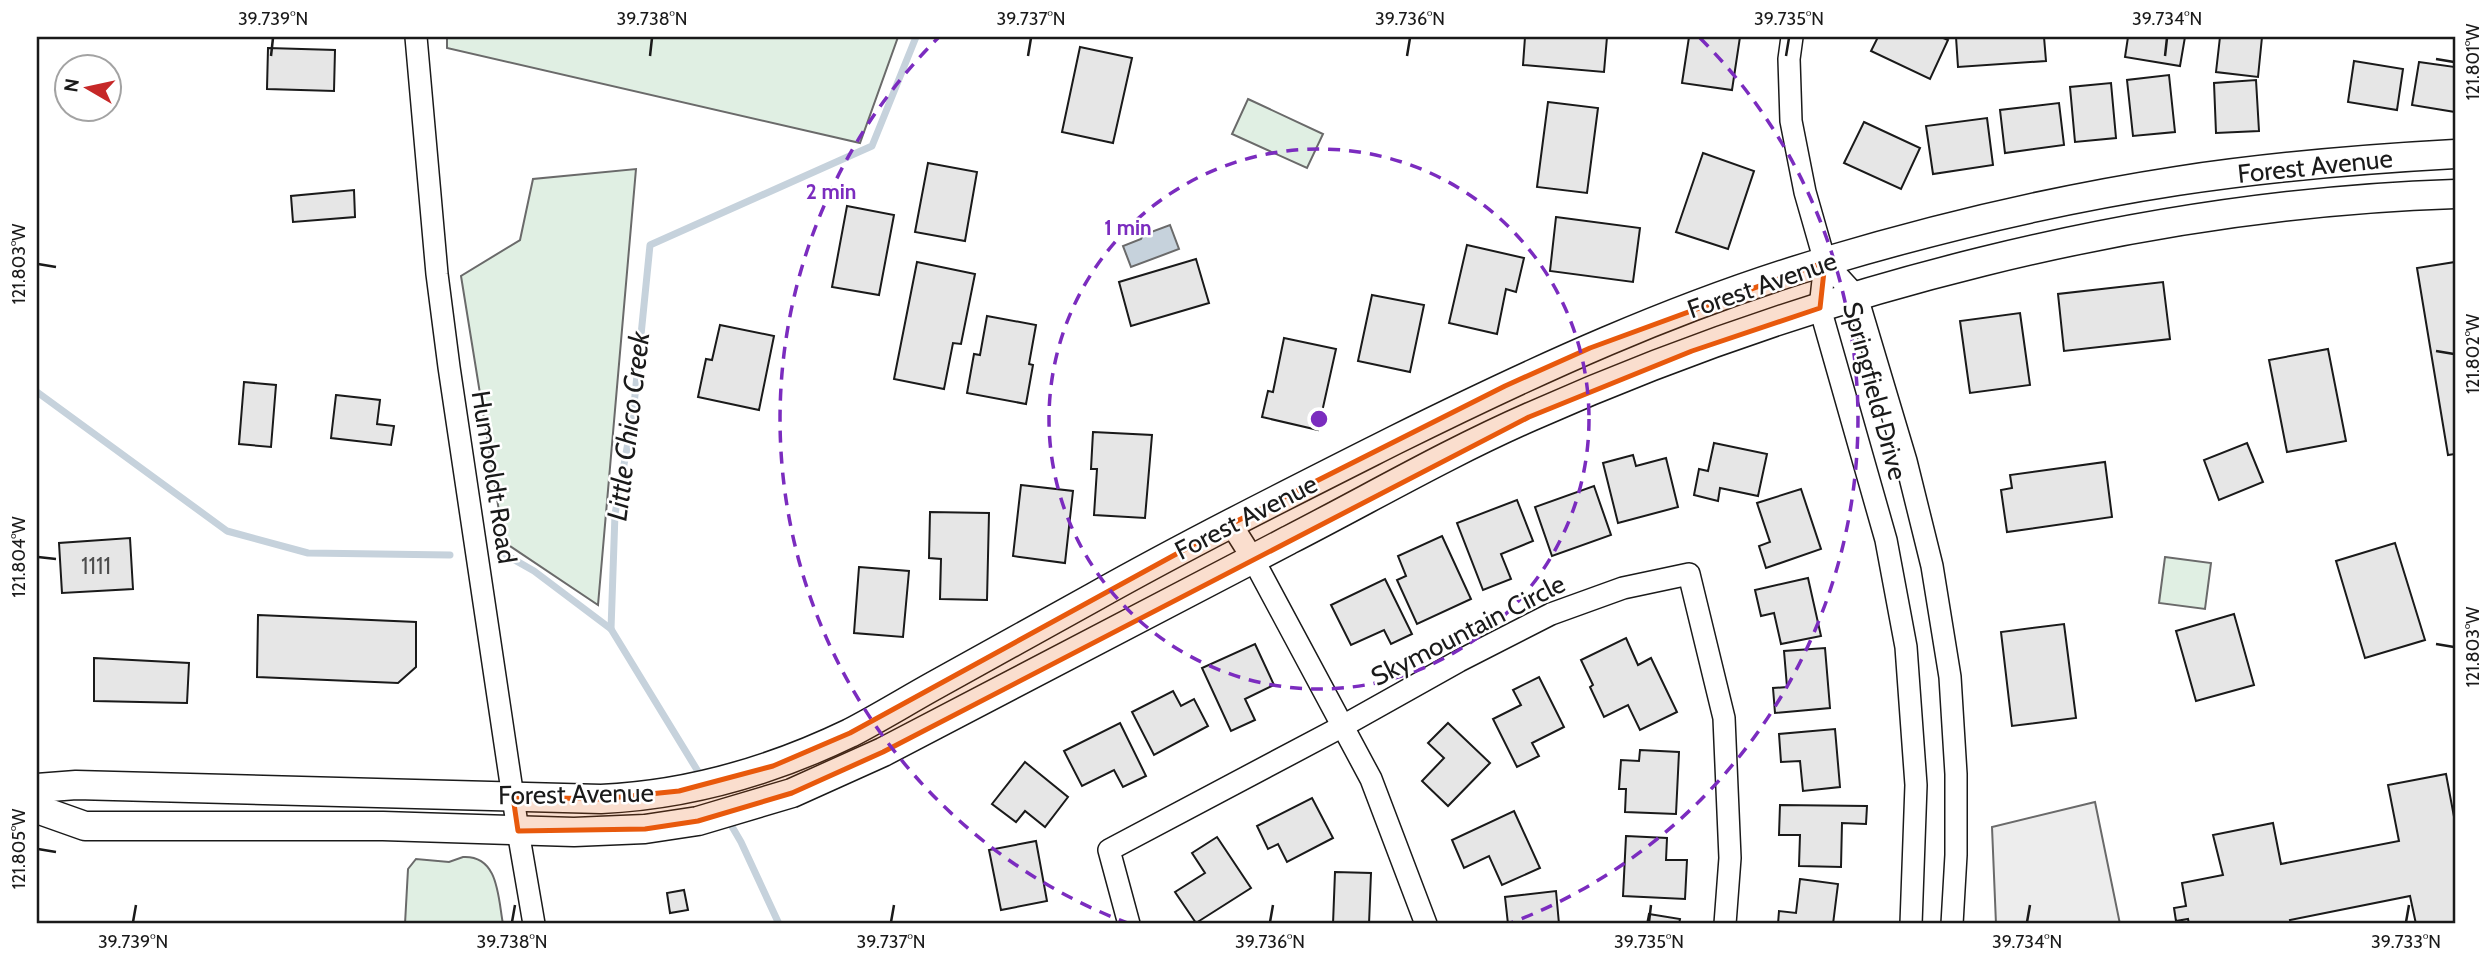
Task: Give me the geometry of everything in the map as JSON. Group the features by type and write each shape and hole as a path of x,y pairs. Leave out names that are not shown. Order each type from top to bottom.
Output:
{"street":[{"name":"Humboldt Road","path":"416,37 437,274 449,367 534,924"},
{"path":"1792,37 1789,60 1791,121 1805,192 1825,262"},
{"name":"Forest Avenue","path":"37,788 90,785 601,799 644,797 725,781 773,766 850,733 1231,524 1505,386 1590,348 1714,300 1825,262 2038,208 2177,181 2327,164 2455,154"},
{"name":"Forest Avenue","path":"37,809 85,827 383,826 574,832 633,829 698,821 792,793 883,752 1529,417 1692,351 1857,297 2032,250 2185,221 2300,205 2455,194"},
{"name":"Springfield Drive","path":"1825,262 1857,297 1906,461 1932,566 1950,677 1956,774 1956,855 1951,924"},
{"name":"Springfield Drive","path":"1825,262 1820,308 1886,540 1906,647 1916,785 1911,924"},
{"path":"1231,524 1253,559 1371,779 1426,924"},
{"name":"Skymountain Circle","path":"1129,924 1109,850 1551,614 1623,588 1689,573 1724,718 1730,858 1725,924"}],"highlighted area":[{"path":"1825,262 1820,308 1692,351 1529,417 883,752 792,793 698,821 645,829 518,831 513,797 601,799 679,791 773,766 850,733 1231,524 1505,386 1590,348"}],"green space":[{"path":"447,37 898,37 860,143 447,48"},
{"path":"1248,99 1323,134 1307,168 1232,134"},
{"path":"636,169 598,605 504,542 461,276 520,240 533,179"},
{"path":"2165,557 2211,563 2205,609 2159,603"},
{"path":"463,857 475,858 490,870 498,891 503,924 405,924 408,869 416,859 449,862"}],"shaded area":[{"path":"1170,225 1179,249 1131,267 1123,246"},
{"path":"2095,802 2120,924 1996,924 1992,827"}],"building":[{"path":"1525,37 1607,37 1604,72 1523,65"},
{"path":"1689,37 1740,37 1732,90 1682,83"},
{"path":"1878,37 1941,37 1948,40 1930,79 1871,51"},
{"path":"1956,37 2044,37 2046,61 1958,67"},
{"path":"2128,37 2185,37 2180,66 2125,57"},
{"path":"2220,37 2262,37 2258,77 2216,72"},
{"path":"1080,47 1132,58 1113,143 1062,132"},
{"path":"268,48 335,50 334,91 267,89"},
{"path":"2354,61 2403,69 2397,110 2348,102"},
{"path":"2419,62 2455,67 2455,112 2412,105"},
{"path":"2169,75 2175,132 2133,136 2127,80"},
{"path":"2256,80 2259,131 2216,133 2214,83"},
{"path":"2111,83 2116,138 2075,142 2070,87"},
{"path":"1548,102 1598,108 1587,193 1537,187"},
{"path":"2059,103 2064,145 2005,153 2000,110"},
{"path":"1987,118 1993,165 1933,174 1926,126"},
{"path":"1864,122 1920,148 1901,189 1844,163"},
{"path":"1703,153 1754,171 1728,249 1676,232"},
{"path":"928,163 977,172 965,241 915,232"},
{"path":"354,190 355,217 293,222 291,196"},
{"path":"847,206 894,215 879,295 832,287"},
{"path":"1556,217 1640,228 1633,282 1550,271"},
{"path":"1467,245 1524,258 1516,292 1506,289 1497,334 1449,323"},
{"path":"1196,259 1209,303 1131,326 1119,282"},
{"path":"917,262 975,274 961,344 953,343 944,389 894,379"},
{"path":"2455,262 2455,454 2448,455 2417,268"},
{"path":"2163,282 2170,339 2064,351 2058,294"},
{"path":"1372,295 1424,305 1410,372 1358,361"},
{"path":"2020,313 2030,385 1970,393 1960,321"},
{"path":"987,316 1036,325 1026,404 967,393 974,354 980,355"},
{"path":"720,325 774,336 759,410 698,397 706,359 712,360"},
{"path":"1284,338 1336,349 1318,430 1262,417 1268,391 1273,392"},
{"path":"2328,349 2346,441 2287,452 2269,360"},
{"path":"244,382 276,385 271,447 239,444"},
{"path":"336,395 380,400 377,424 394,426 391,445 331,438"},
{"path":"1093,432 1152,435 1145,518 1094,515 1097,469 1091,469"},
{"path":"1714,443 1767,454 1758,496 1720,488 1718,501 1694,495 1699,469 1708,471"},
{"path":"2247,443 2263,482 2219,500 2204,460"},
{"path":"1633,455 1636,466 1666,458 1678,507 1618,523 1603,463"},
{"path":"2105,462 2112,517 2007,532 2001,490 2012,488 2010,475"},
{"path":"1021,485 1073,491 1065,563 1013,556"},
{"path":"1594,486 1611,535 1552,556 1535,507"},
{"path":"1801,489 1821,549 1766,568 1759,546 1770,542 1757,503"},
{"path":"1517,500 1533,541 1501,554 1511,579 1483,590 1457,523"},
{"path":"930,512 989,513 987,600 940,599 941,559 929,558"},
{"path":"1442,536 1471,599 1417,624 1397,580 1406,576 1398,556"},
{"path":"130,538 133,589 62,593 59,543"},
{"path":"2395,543 2425,640 2365,658 2336,561"},
{"path":"859,567 909,571 903,637 854,633"},
{"path":"1808,578 1821,636 1781,644 1774,613 1761,616 1755,590"},
{"path":"1385,579 1412,634 1391,644 1384,630 1351,645 1331,605"},
{"path":"2234,614 2254,685 2196,701 2176,631"},
{"path":"258,615 416,622 416,667 398,683 257,677"},
{"path":"2064,624 2076,718 2012,726 2001,632"},
{"path":"1626,638 1638,665 1651,658 1677,712 1640,730 1628,705 1604,717 1581,660"},
{"path":"1255,644 1274,685 1245,699 1255,720 1231,731 1202,668"},
{"path":"1825,648 1830,708 1775,713 1773,688 1787,687 1784,651"},
{"path":"94,658 189,663 187,703 94,701"},
{"path":"1539,677 1564,727 1532,743 1539,756 1517,767 1493,719 1521,705 1513,690"},
{"path":"1173,691 1181,706 1194,699 1208,726 1154,755 1132,712"},
{"path":"1120,723 1146,776 1123,787 1114,770 1082,786 1064,751"},
{"path":"1448,723 1490,763 1448,806 1422,781 1444,758 1428,743"},
{"path":"1835,729 1840,787 1803,791 1800,761 1781,762 1779,734"},
{"path":"1640,750 1679,752 1676,814 1625,812 1626,789 1619,789 1621,760 1639,761"},
{"path":"1025,762 1068,797 1045,827 1025,811 1016,822 992,804"},
{"path":"2446,774 2455,822 2455,924 2416,924 2410,896 2290,920 2291,924 2189,924 2188,919 2176,921 2174,908 2186,906 2182,883 2223,875 2213,835 2273,823 2281,864 2399,841 2388,785"},
{"path":"1312,798 1333,838 1287,862 1278,844 1268,849 1257,826"},
{"path":"1780,805 1867,806 1866,824 1842,823 1841,867 1799,866 1800,835 1779,835"},
{"path":"1514,811 1540,868 1502,885 1489,856 1464,868 1452,840"},
{"path":"1626,836 1667,838 1666,860 1687,860 1685,899 1623,896"},
{"path":"1217,837 1251,888 1196,923 1175,892 1205,873 1192,853"},
{"path":"1036,841 1047,901 1001,910 989,850"},
{"path":"1335,872 1371,873 1369,924 1333,924"},
{"path":"1800,879 1838,884 1833,924 1778,924 1779,911 1796,913"},
{"path":"684,890 688,910 670,913 667,893"},
{"path":"1556,891 1559,924 1508,924 1505,897"},
{"path":"1649,914 1680,919 1679,924 1647,924"}],"waterway":[{"name":"Little Chico Creek","path":"702,778 611,629 615,514 633,415 650,245 872,146 916,37"},
{"path":"37,392 227,531 308,553 450,555"},
{"path":"506,555 534,571 611,629"},
{"name":"Little Chico Creek","path":"727,818 779,924"}]}
